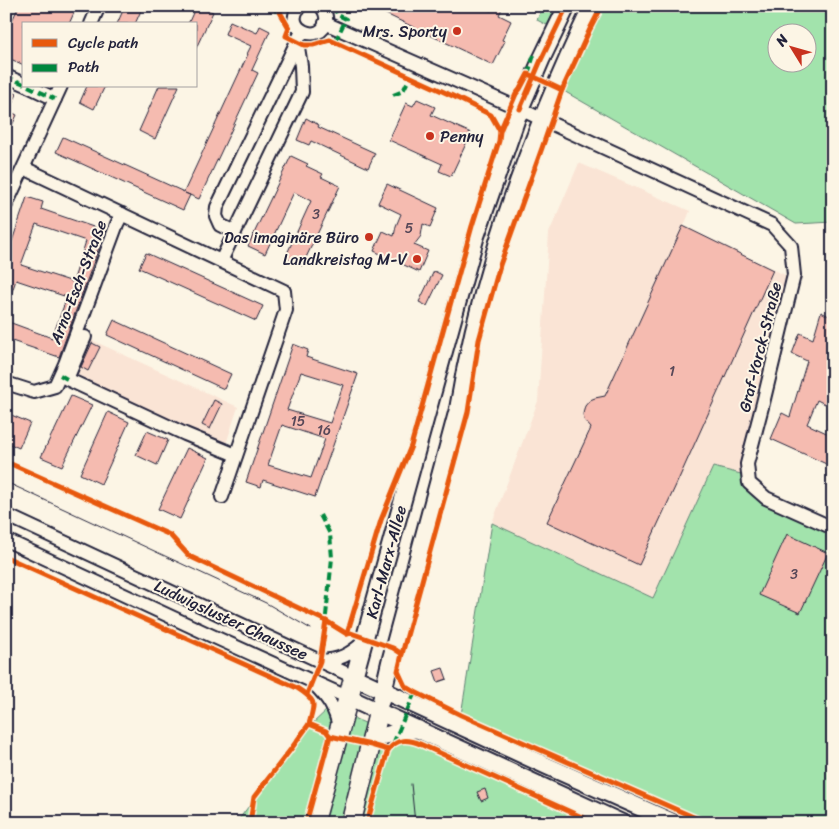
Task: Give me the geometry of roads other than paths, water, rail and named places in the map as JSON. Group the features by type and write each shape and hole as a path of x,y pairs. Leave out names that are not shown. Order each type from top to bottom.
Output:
{"highway":[{"path":"314,823 354,677"},
{"path":"351,823 379,711"}],"main road":[{"name":"Karl-Marx-Allee","path":"354,677 475,239 520,109 567,6"},
{"name":"Karl-Marx-Allee","path":"379,711 390,662 458,408 465,368 496,247 541,118 592,6"},
{"path":"390,662 393,674 399,685 418,706"},
{"name":"Ludwigsluster Chaussee","path":"354,677 675,823"},
{"name":"Ludwigsluster Chaussee","path":"348,698 622,823"},
{"path":"372,740 418,729"}],"street":[{"path":"92,22 99,6"},
{"path":"235,232 220,225 216,216 217,207 300,36 306,33 316,33 323,28 326,14 321,6"},
{"path":"221,261 302,92 300,36 295,20 299,7"},
{"name":"Graf-Yorck-Straße","path":"325,23 541,118 772,225 791,246 794,275 747,464 749,483 766,498 833,528"},
{"path":"6,76 22,83"},
{"path":"32,88 55,99"},
{"path":"6,205 60,88"},
{"name":"Arno-Esch-Straße","path":"6,383 34,392 54,386 65,364 122,214 24,168"},
{"path":"122,214 284,292 286,310 222,497"},
{"path":"85,337 67,379 185,434 236,455"},
{"name":"Ludwigsluster Chaussee","path":"6,516 354,677"},
{"name":"Ludwigsluster Chaussee","path":"6,540 348,698"},
{"path":"320,661 333,660 345,656 364,642"},
{"path":"312,681 332,706 340,730"}],"tram line":[{"path":"6,482 266,603 311,629"},
{"path":"411,784 415,823"}],"place":[{"name":"Mrs. Sporty","path":"457,31"},
{"name":"Penny","path":"430,136"},
{"name":"Das imaginäre Büro","path":"369,237"},
{"name":"Landkreistag M-V","path":"417,259"}]}
